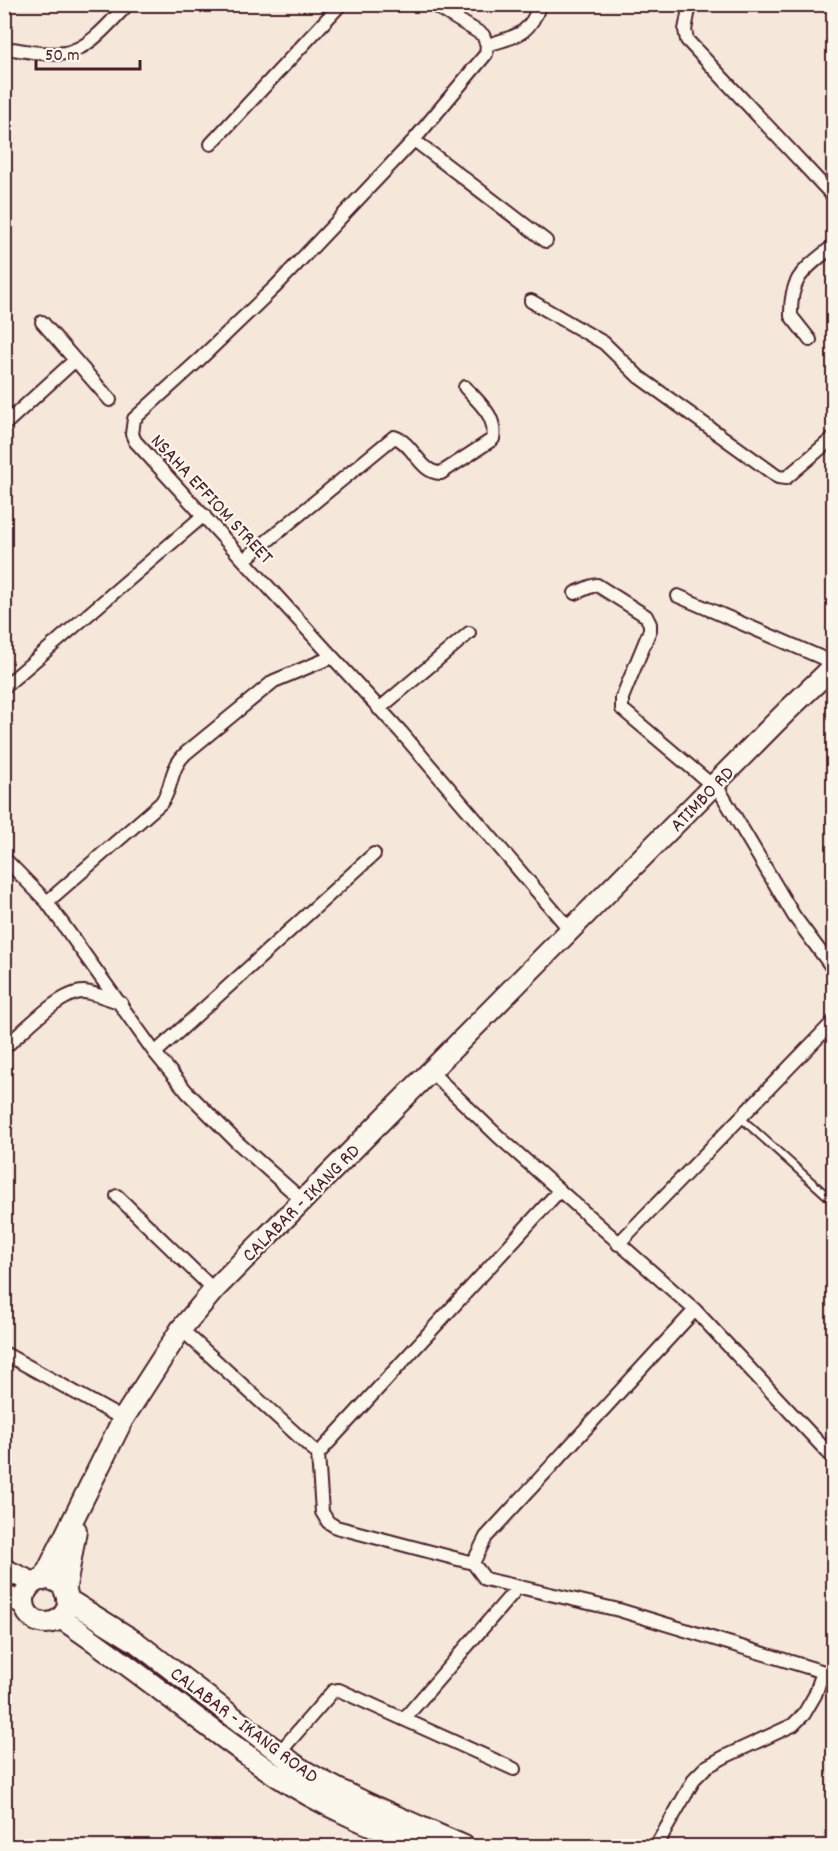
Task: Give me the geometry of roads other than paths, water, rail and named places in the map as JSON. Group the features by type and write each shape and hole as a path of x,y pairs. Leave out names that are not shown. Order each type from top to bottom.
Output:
{"main road":[{"name":"ATIMBO RD","path":"571,931 834,664"},
{"name":"CALABAR - IKANG RD","path":"38,1582 79,1511 123,1419 181,1329 214,1290 302,1200 571,931"},
{"name":"CALABAR - IKANG RD","path":"66,1595 79,1511"},
{"path":"4,1569 38,1582 56,1582 66,1595 66,1609 60,1618 51,1622 38,1622 28,1614 24,1604 27,1590 38,1582"},
{"path":"4,1595 24,1604"},
{"name":"CALABAR - IKANG ROAD","path":"66,1595 136,1642 298,1767 373,1808 464,1846"},
{"name":"CALABAR - IKANG ROAD","path":"60,1618 140,1673 278,1777 320,1802 369,1826 420,1846"}],"street":[{"path":"4,9 7,4"},
{"path":"4,48 57,53 76,50 91,40 128,4"},
{"path":"212,144 341,4"},
{"path":"432,4 483,35 487,45 519,34 528,28 540,4"},
{"path":"690,4 685,30 687,40 834,197"},
{"name":"NSAHA EFFIOM STREET","path":"487,45 486,54 414,140 276,286 200,360 134,419 132,434 135,441 380,709 571,931"},
{"path":"414,140 546,241"},
{"path":"810,340 791,316 794,287 800,274 834,245"},
{"path":"531,301 604,344 639,377 778,477 786,478 834,437"},
{"path":"42,322 110,400"},
{"path":"4,425 74,361"},
{"path":"244,560 394,437 401,439 435,473 441,473 493,439 495,428 489,414 465,387"},
{"path":"4,687 204,516"},
{"path":"575,593 597,585 646,616 650,630 622,698 622,709 714,785 794,916 834,970"},
{"path":"678,596 834,664"},
{"path":"380,709 469,633"},
{"path":"46,902 161,803 165,798 177,762 186,753 274,681 332,657"},
{"path":"155,1053 374,854"},
{"path":"4,858 46,902 155,1053 187,1092 237,1142 302,1200"},
{"path":"4,1048 58,1002 70,996 81,992 90,993 121,1003"},
{"path":"618,1244 834,1021"},
{"path":"430,1071 499,1137 695,1310 834,1459"},
{"path":"318,1454 559,1191"},
{"path":"117,1196 214,1290"},
{"path":"473,1563 486,1537 695,1310"},
{"path":"181,1329 318,1454 322,1512 328,1522 336,1527 473,1563 484,1579 619,1610 828,1673 804,1714 793,1725 726,1756 700,1773 688,1788 656,1846"},
{"path":"4,1353 123,1419"},
{"path":"404,1719 518,1587"},
{"path":"279,1753 336,1689 514,1769"}],"lane":[{"path":"740,1117 834,1202"}]}
